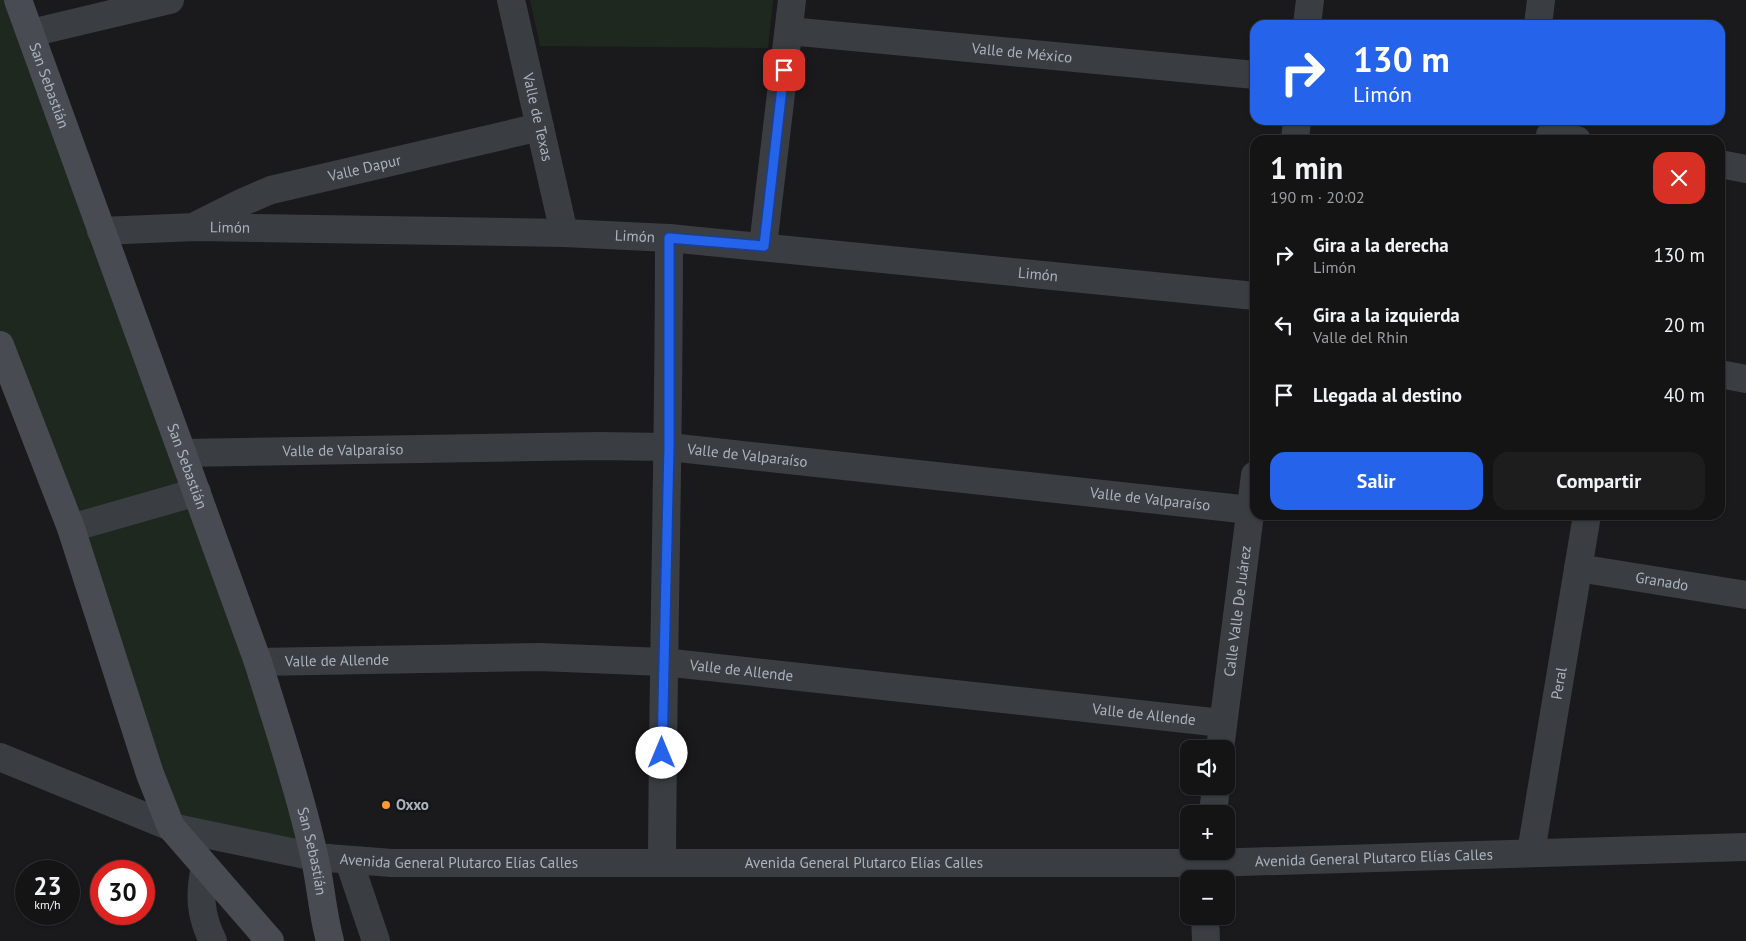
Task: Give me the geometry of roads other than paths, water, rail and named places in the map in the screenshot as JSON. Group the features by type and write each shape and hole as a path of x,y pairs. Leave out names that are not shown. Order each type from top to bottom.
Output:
{"main road":[{"name":"San Sebastián","path":"18,0 258,662 285,747 315,857 322,911 330,941"},
{"path":"0,345 71,528 150,774 171,827 270,941"}],"street":[{"path":"31,33 170,0"},
{"name":"Valle de Texas","path":"510,0 564,233"},
{"path":"764,246 792,0"},
{"path":"1308,20 1310,0"},
{"path":"1539,20 1541,0"},
{"name":"Valle de México","path":"789,32 1250,75"},
{"name":"Valle Dapur","path":"195,227 270,190 540,127"},
{"path":"1725,165 1746,169"},
{"name":"Limón","path":"101,231 195,227 564,233 669,238 1250,295"},
{"path":"662,863 663,662 669,447 669,238"},
{"path":"1725,375 1746,379"},
{"name":"Valle de Valparaíso","path":"183,453 598,446 669,447 1250,510"},
{"path":"71,528 197,492"},
{"name":"Calle Valle De Juárez","path":"1221,736 1250,510"},
{"name":"Peral","path":"1531,852 1586,520"},
{"name":"Granado","path":"1578,568 1746,595"},
{"name":"Valle de Allende","path":"258,662 540,657 663,662 1221,736"},
{"name":"Avenida General Plutarco Elías Calles","path":"0,757 171,827 315,857 348,861 431,864 662,863 1180,857"},
{"name":"Avenida General Plutarco Elías Calles","path":"1235,857 1746,847"},
{"path":"348,861 376,941"},
{"path":"205,867 200,903 202,916 213,941"},
{"path":"1205,925 1206,941"}],"place":[{"name":"Oxxo","path":"386,805"}]}
